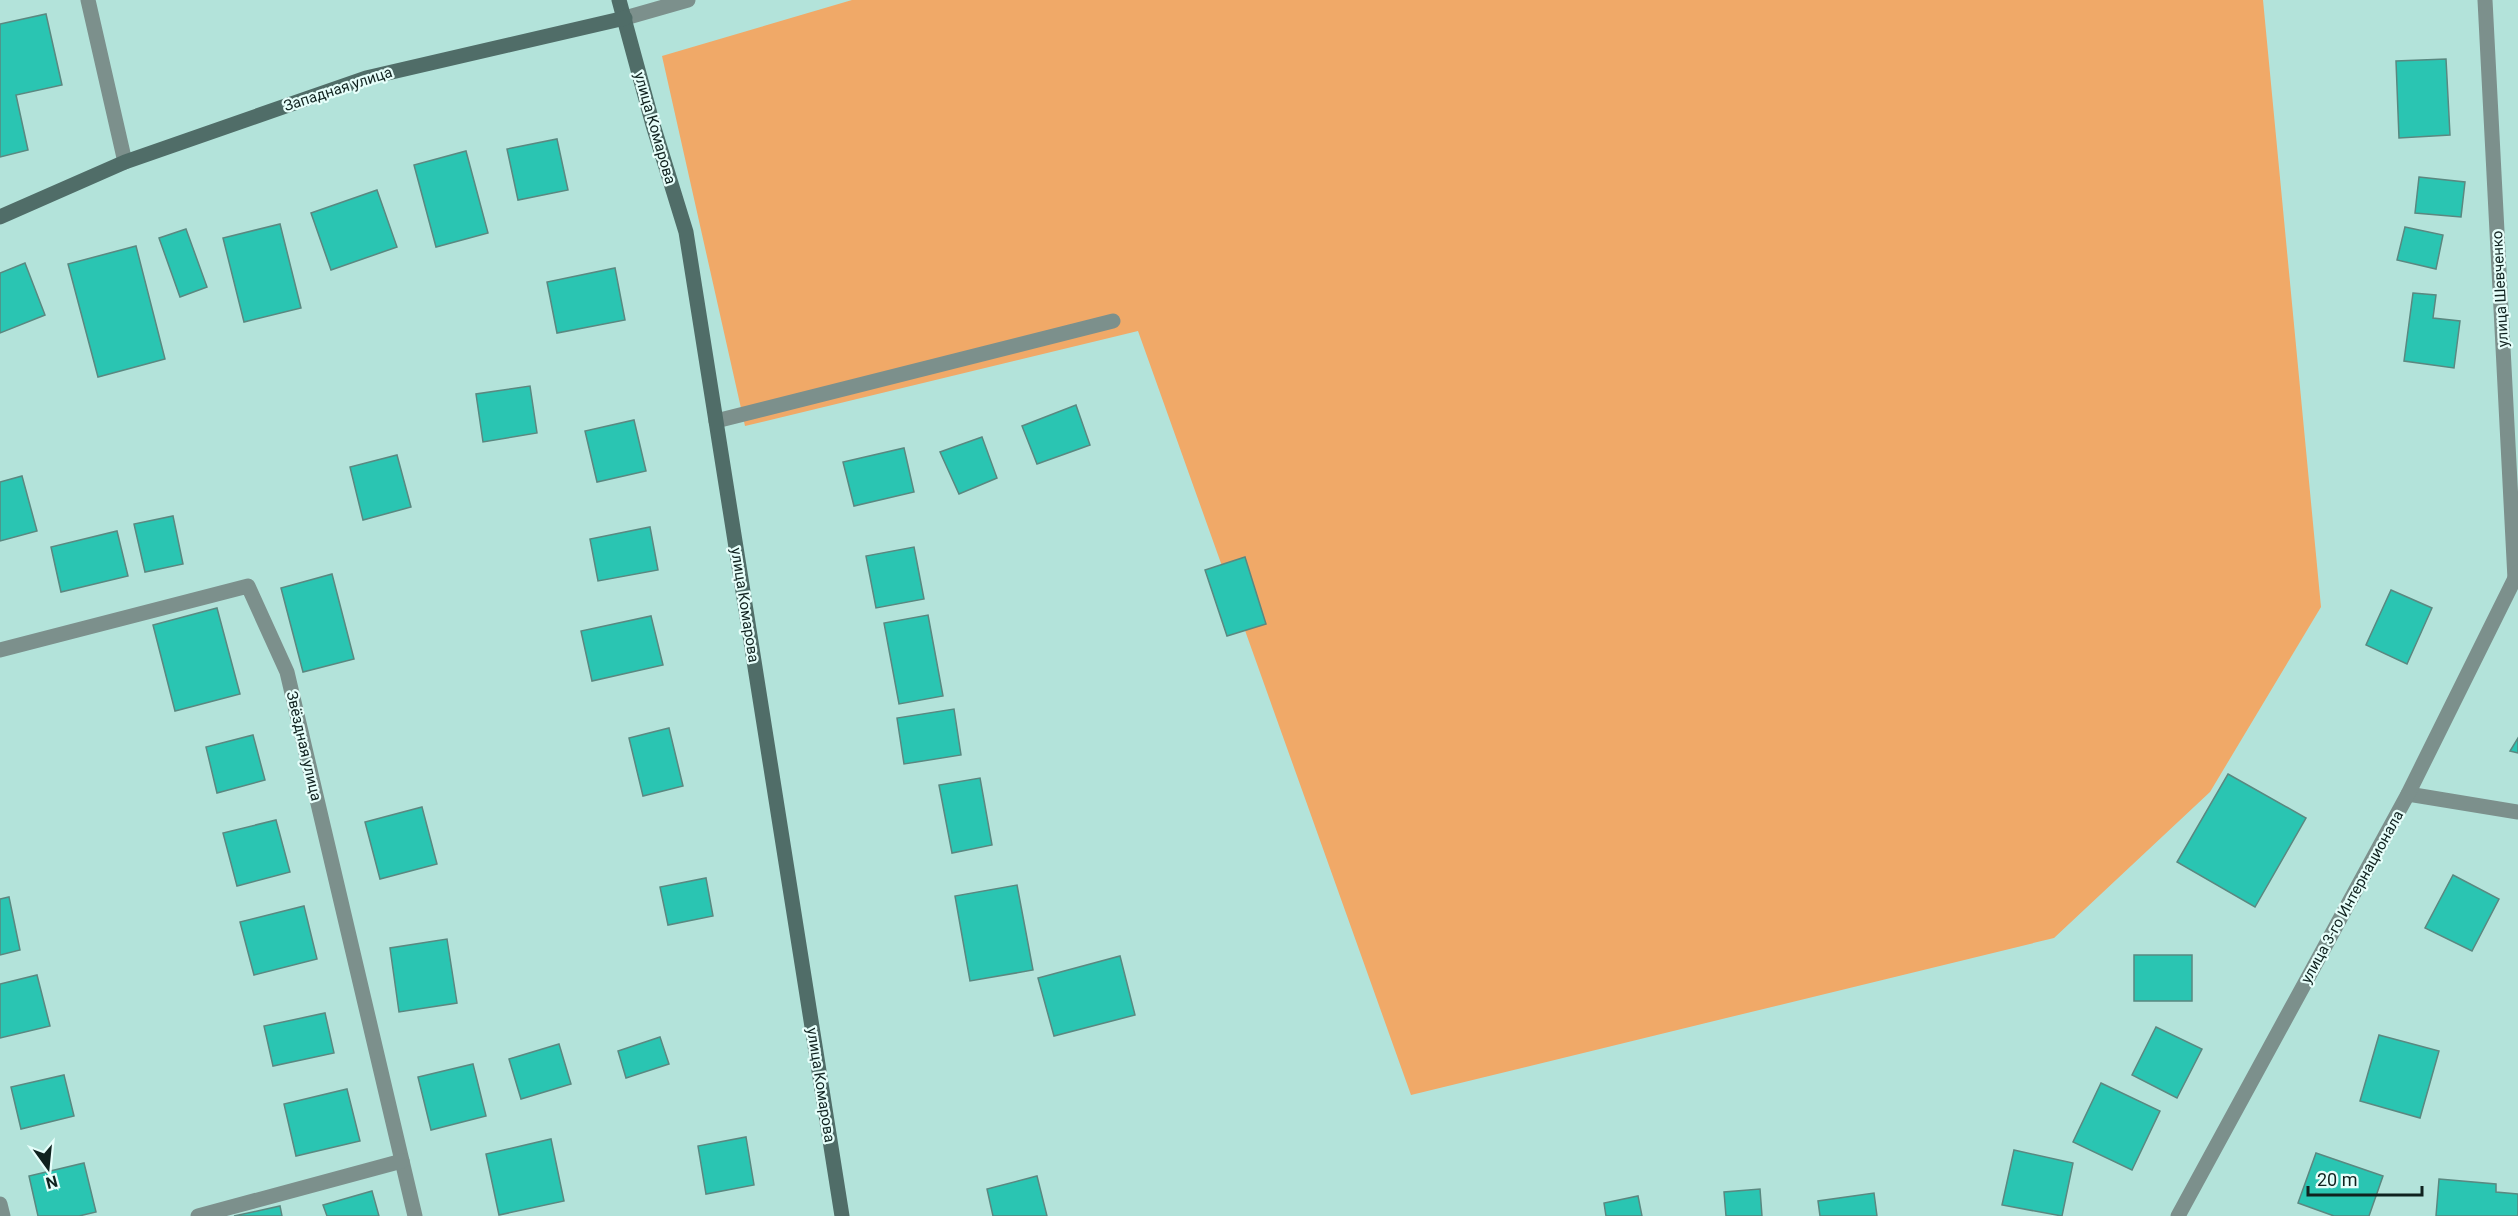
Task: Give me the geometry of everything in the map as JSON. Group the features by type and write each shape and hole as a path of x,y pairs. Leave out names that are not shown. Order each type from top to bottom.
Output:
{"main road":[{"name":"улица Комарова","path":"619,0 653,125 686,232 842,1216"},
{"name":"Западная улица","path":"0,217 125,162 366,78 625,18"}],"street":[{"path":"88,0 125,162"},
{"name":"Западная улица","path":"625,18 688,0"},
{"name":"улица Шевченко","path":"2485,0 2516,575"},
{"path":"716,421 1113,321"},
{"name":"улица 3-го Интернационала","path":"2178,1216 2409,794 2516,575"},
{"name":"Звёздная улица","path":"0,650 248,586 287,672 415,1216"},
{"path":"2409,794 2518,812"},
{"path":"198,1216 402,1161"},
{"path":"0,1204 3,1216"}],"shaded area":[{"path":"852,0 2263,0 2321,607 2210,792 2054,938 1411,1095 1138,331 745,426 662,56"}],"building":[{"path":"46,14 62,85 16,95 28,150 0,157 0,24"},
{"path":"2446,59 2450,135 2399,138 2396,61"},
{"path":"557,139 568,190 518,200 507,149"},
{"path":"466,151 488,233 436,247 414,165"},
{"path":"2419,177 2465,182 2461,217 2415,213"},
{"path":"377,190 397,247 331,270 311,213"},
{"path":"280,224 301,308 244,322 223,238"},
{"path":"2405,227 2443,235 2436,269 2397,260"},
{"path":"186,229 207,287 180,297 159,238"},
{"path":"136,246 165,359 98,377 68,264"},
{"path":"25,263 45,315 0,333 0,273"},
{"path":"615,268 625,320 557,333 547,282"},
{"path":"2413,293 2436,295 2433,318 2460,321 2454,368 2404,361"},
{"path":"530,386 537,433 483,442 476,394"},
{"path":"1076,405 1090,445 1037,464 1022,426"},
{"path":"634,420 646,471 597,482 585,431"},
{"path":"982,437 997,478 959,494 940,452"},
{"path":"904,448 914,492 854,506 843,462"},
{"path":"397,455 411,507 363,520 350,467"},
{"path":"22,476 37,531 0,541 0,482"},
{"path":"173,516 183,564 145,572 134,524"},
{"path":"650,527 658,570 598,581 590,539"},
{"path":"117,531 128,576 61,592 51,547"},
{"path":"914,547 924,599 876,608 866,556"},
{"path":"1245,557 1266,624 1227,636 1205,570"},
{"path":"332,574 354,659 303,672 281,588"},
{"path":"2391,590 2432,608 2407,664 2366,645"},
{"path":"217,608 240,694 175,711 153,625"},
{"path":"928,615 943,696 899,704 884,623"},
{"path":"651,616 663,665 592,681 581,631"},
{"path":"954,709 961,755 904,764 897,718"},
{"path":"669,728 683,786 643,796 629,738"},
{"path":"253,735 265,780 217,793 206,747"},
{"path":"2518,738 2518,753 2510,751"},
{"path":"2228,774 2306,818 2255,907 2177,862"},
{"path":"980,778 992,845 952,853 939,785"},
{"path":"422,807 437,864 380,879 365,822"},
{"path":"276,820 290,872 237,886 223,833"},
{"path":"2453,875 2499,899 2472,951 2425,928"},
{"path":"706,878 713,916 668,925 660,887"},
{"path":"1017,885 1033,970 970,981 955,896"},
{"path":"9,897 20,950 0,955 0,899"},
{"path":"304,906 317,959 254,975 240,922"},
{"path":"447,939 457,1003 399,1012 390,948"},
{"path":"2134,955 2192,955 2192,1001 2134,1001"},
{"path":"1120,956 1135,1015 1054,1036 1038,978"},
{"path":"37,975 50,1026 0,1038 0,984"},
{"path":"325,1013 334,1053 273,1066 264,1026"},
{"path":"2156,1027 2202,1049 2177,1098 2132,1075"},
{"path":"2379,1035 2439,1051 2420,1118 2360,1101"},
{"path":"660,1037 669,1064 626,1078 618,1051"},
{"path":"559,1044 571,1084 521,1099 509,1059"},
{"path":"473,1064 486,1116 431,1130 418,1077"},
{"path":"64,1075 74,1116 21,1129 11,1087"},
{"path":"2101,1083 2160,1111 2132,1170 2073,1142"},
{"path":"347,1089 360,1141 296,1156 284,1104"},
{"path":"746,1137 754,1185 706,1194 698,1146"},
{"path":"551,1139 564,1201 499,1215 486,1154"},
{"path":"2014,1150 2073,1163 2062,1216 2002,1205"},
{"path":"2316,1153 2383,1176 2369,1216 2334,1216 2298,1203"},
{"path":"84,1163 96,1212 79,1216 38,1216 29,1176"},
{"path":"1037,1176 1047,1216 993,1216 987,1189"},
{"path":"2439,1179 2496,1184 2496,1192 2518,1194 2518,1216 2436,1216"},
{"path":"1760,1189 1762,1216 1726,1216 1724,1192"},
{"path":"372,1191 379,1216 327,1216 323,1205"},
{"path":"1874,1193 1877,1216 1820,1216 1818,1201"},
{"path":"1638,1196 1642,1216 1606,1216 1604,1203"},
{"path":"280,1206 282,1216 234,1216"}]}
